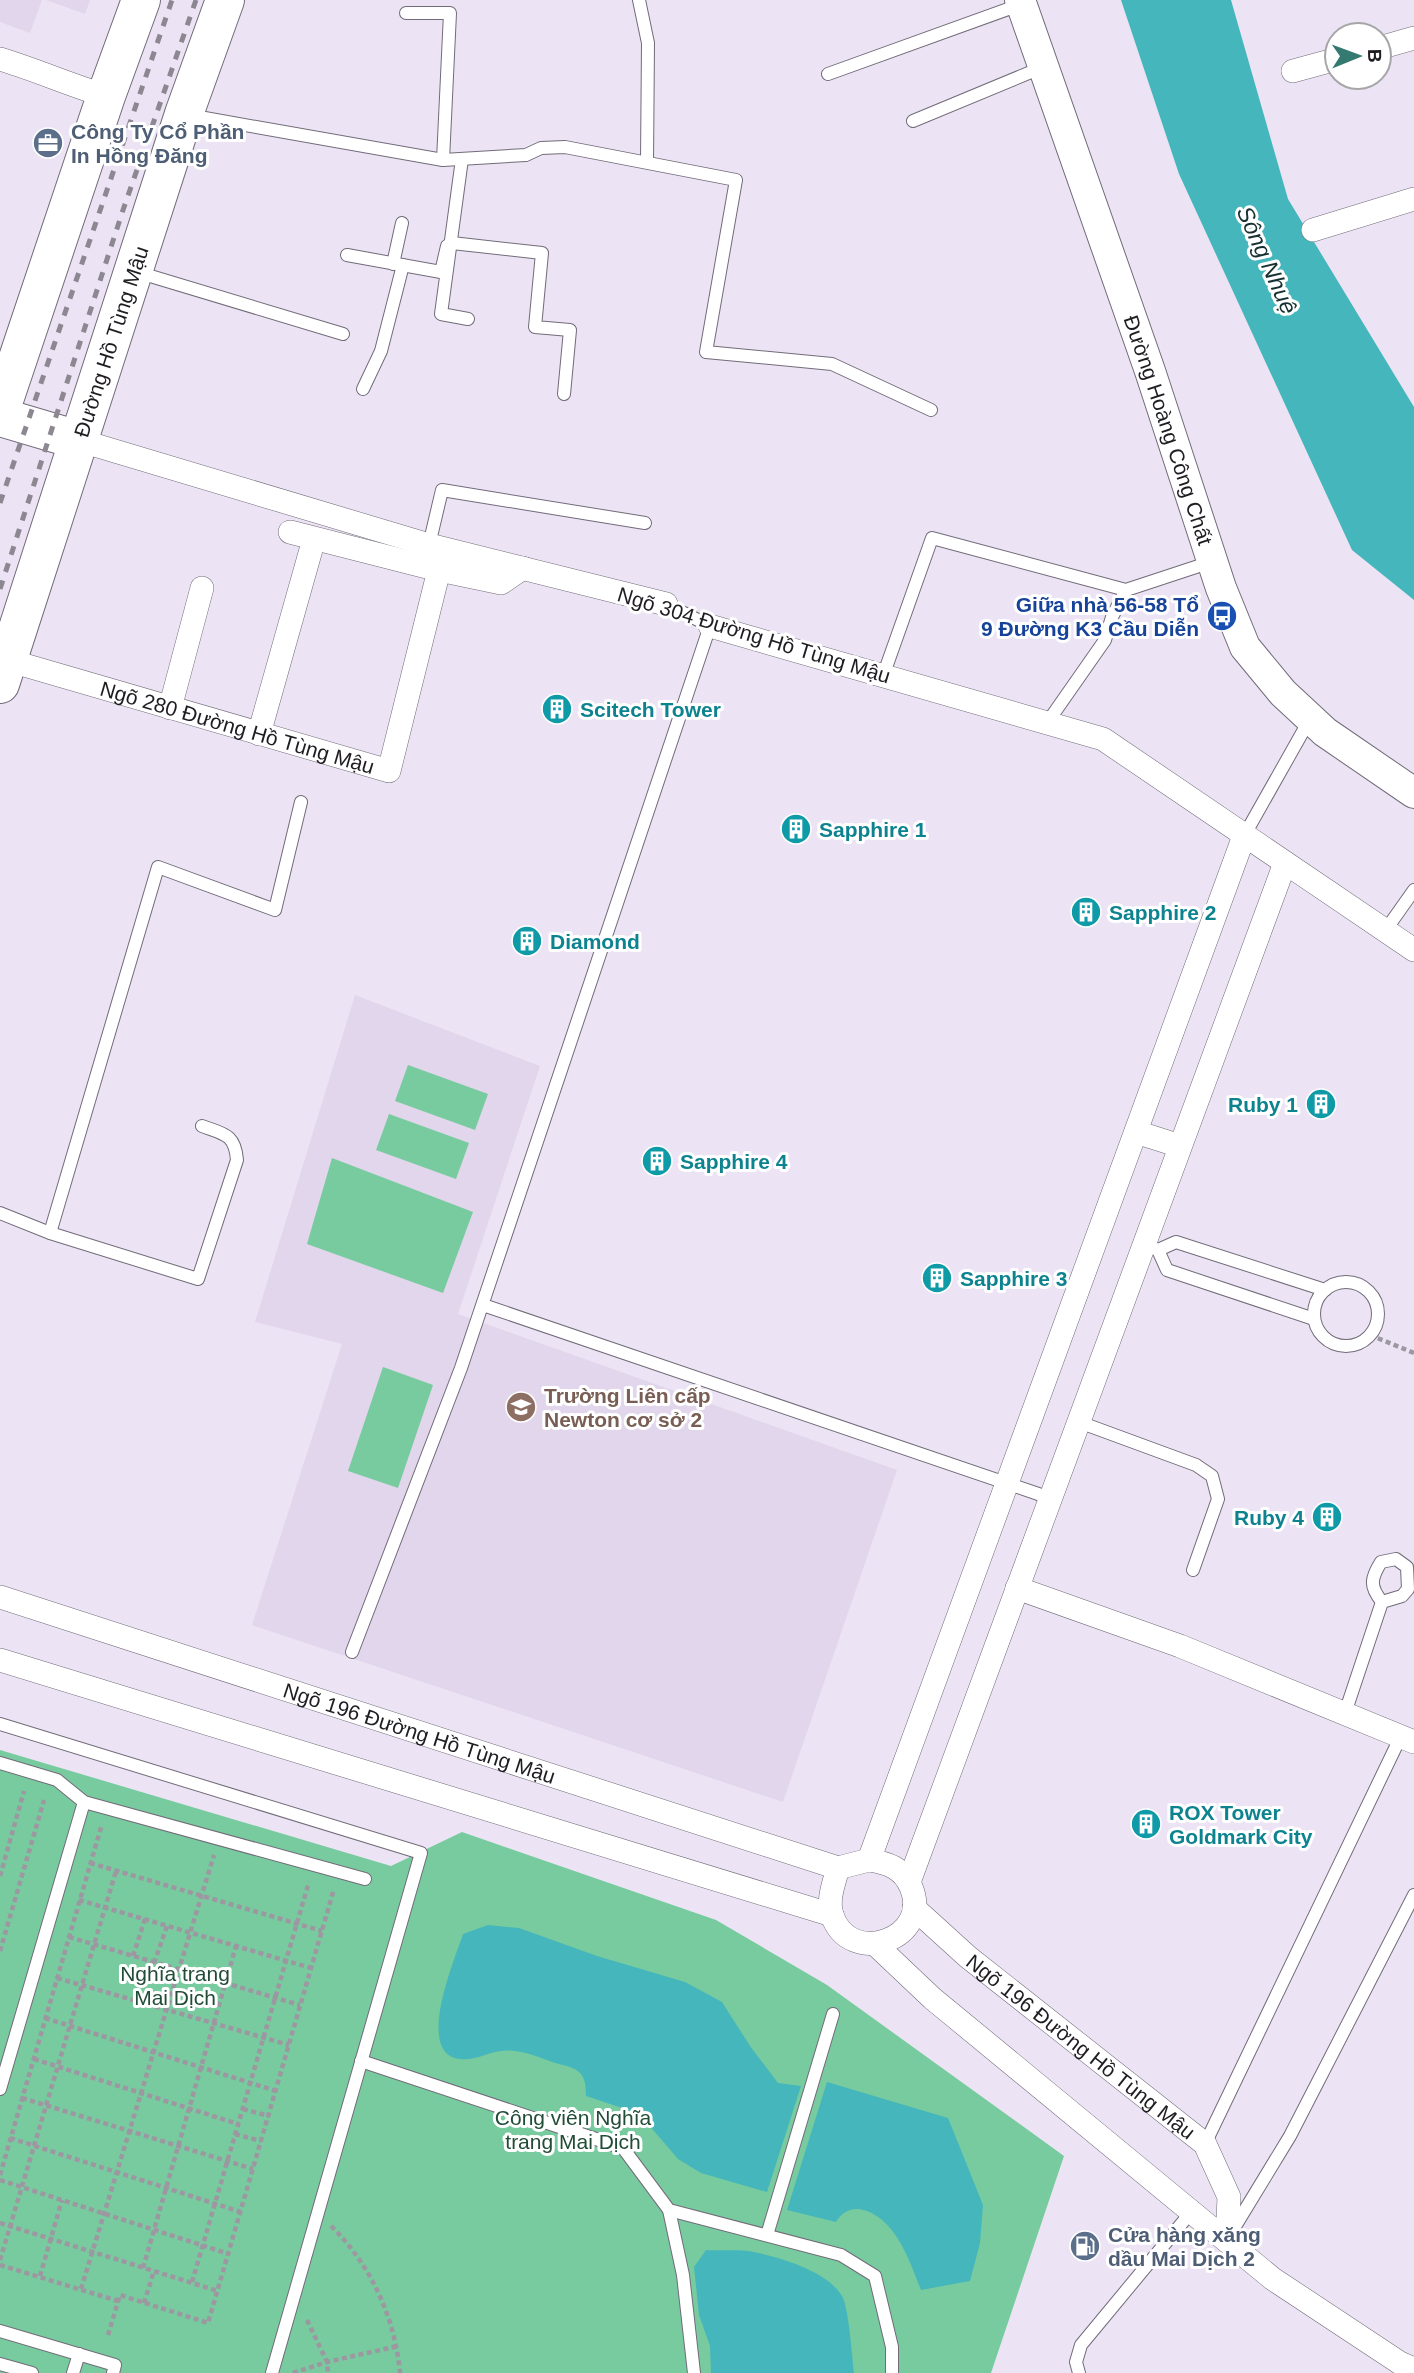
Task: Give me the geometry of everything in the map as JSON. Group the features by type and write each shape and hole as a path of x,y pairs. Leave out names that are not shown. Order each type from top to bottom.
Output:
{"highway":[{"path":"78,440 0,415 106,96 141,0"},
{"name":"Đường Hồ Tùng Mậu","path":"3,673 220,1"}],"street":[{"name":"Đường Hoàng Công Chất","path":"1021,2 1150,371 1213,562 1245,646 1283,693 1325,732 1414,793"},
{"path":"1393,44 1414,38"},
{"path":"0,59 106,96"},
{"path":"1293,71 1323,63"},
{"path":"1313,230 1414,200"},
{"name":"Ngõ 304 Đường Hồ Tùng Mậu","path":"78,440 429,545 666,604"},
{"path":"290,532 501,583 523,568"},
{"path":"259,734 314,539"},
{"name":"Ngõ 280 Đường Hồ Tùng Mậu","path":"3,673 170,708 389,771 439,570"},
{"path":"170,708 202,588"},
{"name":"Ngõ 304 Đường Hồ Tùng Mậu","path":"709,626 1103,739 1414,950"},
{"path":"869,1860 1244,836"},
{"path":"909,1882 1050,1498 1151,1247 1180,1146 1285,863"},
{"path":"1136,1132 1180,1146"},
{"path":"1017,1588 1180,1646 1408,1739"},
{"name":"Ngõ 196 Đường Hồ Tùng Mậu","path":"0,1597 838,1868"},
{"path":"0,1660 832,1915"},
{"path":"869,1860 888,1863 904,1873 913,1889 914,1908 908,1926 894,1939 876,1945 858,1942 842,1931 832,1915 831,1896 838,1868 869,1860"},
{"name":"Ngõ 196 Đường Hồ Tùng Mậu","path":"914,1908 968,1957 1205,2144 1229,2197 1227,2239"},
{"path":"876,1945 932,1998 1273,2279 1407,2368"}],"lane":[{"path":"639,0 648,43 647,162"},
{"path":"828,74 1021,2"},
{"path":"406,13 450,13 443,160"},
{"path":"913,121 1044,67"},
{"path":"184,114 443,160 526,155 541,148 565,147 736,180 706,352 832,363 931,410"},
{"path":"462,159 441,314 468,318"},
{"path":"363,389 381,351 398,264 402,223"},
{"path":"348,256 442,272 447,246 452,243 542,253 535,327 569,330 564,394"},
{"path":"133,271 343,334"},
{"path":"429,545 442,490 645,523"},
{"path":"290,532 297,506"},
{"path":"883,676 932,538 1126,590 1213,562"},
{"path":"1047,723 1105,640 1112,617 1126,590"},
{"name":"Ngõ 304 Đường Hồ Tùng Mậu","path":"666,604 709,626"},
{"path":"352,1652 461,1368 709,626"},
{"path":"1244,836 1310,718"},
{"path":"51,1233 158,867 275,910 301,802"},
{"path":"1385,931 1414,890"},
{"path":"0,1213 51,1233 198,1279 237,1160 236,1145 228,1136 202,1126"},
{"path":"1314,1319 1167,1269 1151,1247 1176,1242 1325,1290"},
{"path":"1345,1282 1365,1287 1373,1295 1378,1316 1370,1335 1362,1342 1342,1346 1324,1337 1314,1319 1318,1298 1325,1290 1334,1284 1345,1282"},
{"path":"482,1305 1050,1498"},
{"path":"1079,1422 1196,1465 1212,1476 1218,1499 1193,1570"},
{"path":"1345,1713 1382,1602"},
{"path":"0,1724 421,1853 272,2373"},
{"path":"1205,2144 1408,1739"},
{"path":"0,1763 57,1780 84,1802 365,1879"},
{"path":"0,2089 84,1802"},
{"path":"1227,2239 1290,2136 1414,1895"},
{"path":"767,2235 833,2014"},
{"path":"361,2061 623,2148 669,2210 683,2275 694,2373"},
{"path":"669,2210 841,2255 875,2276 892,2347 892,2373"},
{"path":"1079,2373 1076,2362 1081,2345 1192,2211"},
{"path":"0,2331 116,2365 113,2373"},
{"path":"74,2373 79,2354"},
{"path":"0,2364 32,2373"}],"path":[{"path":"1370,1335 1414,1353"},
{"path":"0,1876 24,1791"},
{"path":"0,1951 44,1800"},
{"path":"101,1824 0,2177 22,2187 229,2254"},
{"path":"81,2290 217,1844"},
{"path":"90,1863 322,1931"},
{"path":"116,1871 0,2262 118,2301"},
{"path":"192,2282 312,1871"},
{"path":"108,2335 120,2295 208,2323 336,1880"},
{"path":"79,1900 311,1968"},
{"path":"133,1956 145,1919"},
{"path":"155,1962 167,1926"},
{"path":"69,1937 300,2005"},
{"path":"143,2268 236,1946"},
{"path":"57,1978 289,2045"},
{"path":"45,2018 275,2091"},
{"path":"34,2059 238,2123"},
{"path":"22,2098 253,2169"},
{"path":"243,2109 269,2116"},
{"path":"235,2134 261,2141"},
{"path":"10,2138 241,2212"},
{"path":"40,2277 62,2200"},
{"path":"318,2214 346,2241 380,2294 398,2346 400,2373"},
{"path":"0,2223 218,2291"},
{"path":"144,2303 154,2271"},
{"path":"295,2294 327,2362 328,2373"},
{"path":"293,2373 327,2362 398,2346"}],"shaded area":[{"path":"0,0 42,0 30,33 0,22"},
{"path":"46,0 90,0 85,14"},
{"name":"Trường Liên cấp Newton cơ sở 2","path":"355,995 540,1066 458,1314 897,1470 783,1802 252,1625 342,1344 255,1322"}],"green space":[{"path":"408,1065 488,1094 475,1130 395,1101"},
{"path":"389,1114 469,1143 456,1179 376,1150"},
{"path":"332,1158 473,1212 443,1293 307,1244"},
{"path":"383,1367 433,1385 398,1488 348,1471"},
{"name":"Công viên Nghĩa trang Mai Dịch","path":"0,1750 391,1866 462,1832 716,1920 827,1985 1064,2156 991,2373 0,2373"}],"water":[{"name":"Sông Nhuệ","path":"1121,0 1231,0 1288,199 1414,407 1414,600 1352,550 1179,174"},
{"path":"488,1925 519,1928 597,1956 685,1982 722,2002 778,2083 801,2086 767,2192 701,2173 678,2159 648,2124 622,2108 586,2096 585,2082 577,2070 531,2054 509,2050 466,2059 447,2053 440,2041 439,2024 446,1983 463,1934"},
{"path":"827,2082 948,2118 983,2205 980,2243 970,2281 921,2290 899,2240 882,2220 872,2213 852,2209 842,2214 836,2222 787,2210"},
{"path":"706,2250 754,2252 791,2262 816,2274 837,2289 843,2298 849,2323 854,2373 711,2373 710,2346 699,2315 694,2267"}],"railway":[{"path":"0,503 172,0"},
{"path":"0,589 123,210 196,0"}],"place":[{"name":"Công Ty Cổ Phần In Hồng Đăng","path":"48,143"},
{"name":"Giữa nhà 56-58 Tổ 9 Đường K3 Cầu Diễn","path":"1222,616"},
{"name":"Scitech Tower","path":"557,709"},
{"name":"Sapphire 1","path":"796,829"},
{"name":"Sapphire 2","path":"1086,912"},
{"name":"Diamond","path":"527,941"},
{"name":"Ruby 1","path":"1321,1104"},
{"name":"Sapphire 4","path":"657,1161"},
{"name":"Sapphire 3","path":"937,1278"},
{"name":"Trường Liên cấp Newton cơ sở 2","path":"521,1407"},
{"name":"Ruby 4","path":"1327,1517"},
{"name":"ROX Tower Goldmark City","path":"1146,1824"},
{"name":"Cửa hàng xăng dầu Mai Dịch 2","path":"1085,2246"}],"park label":[{"name":"Nghĩa trang Mai Dịch","path":"175,1985"}]}
